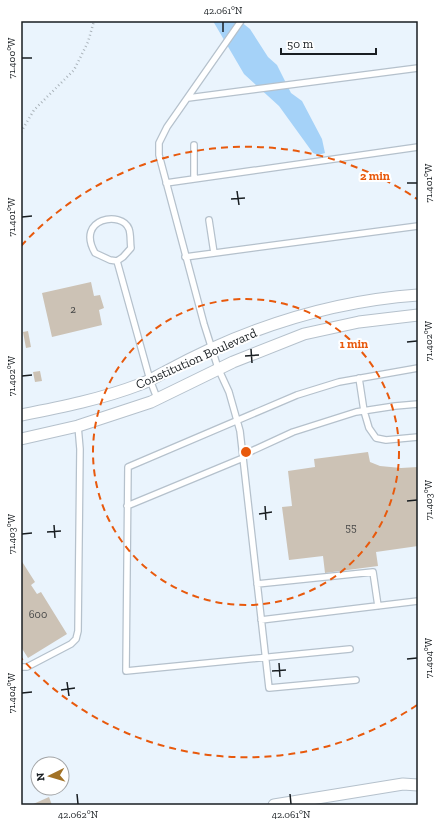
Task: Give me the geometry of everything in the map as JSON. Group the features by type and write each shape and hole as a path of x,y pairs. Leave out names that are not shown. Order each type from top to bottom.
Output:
{"street":[{"name":"Constitution Boulevard","path":"21,415 85,402 125,390 150,380 212,349 285,320 355,302 418,296"},
{"name":"Constitution Boulevard","path":"21,439 78,426 144,404 218,368 292,338 359,322 418,315"},
{"path":"274,805 403,784 418,785"}],"lane":[{"path":"241,21 167,127 160,143 159,155 204,324 218,368 229,392 240,431 269,688 356,680"},
{"path":"188,98 418,68"},
{"path":"194,146 194,179"},
{"path":"166,183 418,147"},
{"path":"107,219 117,219 126,225 129,230 131,248 117,261 110,260 95,253 89,236 96,223 107,219"},
{"path":"209,220 214,253"},
{"path":"185,257 418,226"},
{"path":"117,261 150,380 157,398"},
{"path":"350,649 126,671 128,467 297,395 338,382 418,368"},
{"path":"360,378 364,411 369,428 376,438 386,440 418,438"},
{"path":"127,506 243,456 293,432 356,412 418,404"},
{"path":"21,667 27,667 71,644 76,639 78,631 80,449 78,426"},
{"path":"257,584 373,572 378,606"},
{"path":"261,620 418,601"}],"path":[{"path":"21,132 34,110 74,70 88,42 94,21"}],"shaded area":[{"path":"213,21 240,21 250,29 268,57 277,65 291,93 302,101 322,139 325,153 318,155 313,153 279,106 244,74"}],"building":[{"path":"91,282 94,296 100,295 104,308 99,310 102,325 52,337 42,293"},
{"path":"28,331 31,347 26,348 23,332"},
{"path":"40,371 42,381 35,382 33,372"},
{"path":"368,452 370,462 380,466 401,468 418,467 418,546 376,552 378,566 325,573 323,556 289,560 282,507 292,506 288,471 315,467 314,459"},
{"path":"21,560 35,582 31,585 37,594 41,592 67,634 28,658 21,647"},
{"path":"49,797 52,805 31,805"}]}
